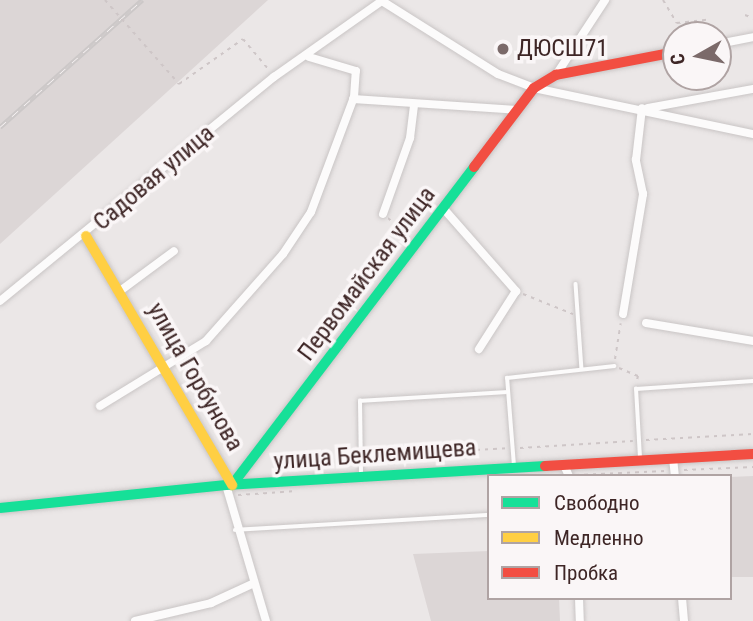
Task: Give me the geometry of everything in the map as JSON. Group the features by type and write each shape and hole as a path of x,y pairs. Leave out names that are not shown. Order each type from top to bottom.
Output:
{"street":[{"path":"382,0 498,74 534,88 644,108 753,134"},
{"name":"Садовая улица","path":"0,301 86,236 274,77 309,57 382,0"},
{"path":"556,75 605,0"},
{"path":"732,41 753,37"},
{"path":"534,88 556,75 662,55"},
{"path":"100,406 206,341 284,254 324,187 353,99 356,71 309,57"},
{"name":"Первомайская улица","path":"229,485 534,88"},
{"path":"644,108 753,89"},
{"path":"353,99 517,110"},
{"path":"383,214 410,138 414,104"},
{"path":"623,314 643,194 636,160 644,108"},
{"path":"443,208 516,291 479,349"},
{"name":"улица Горбунова","path":"86,236 166,364 229,485"},
{"name":"улица Горбунова","path":"120,291 174,250"},
{"path":"646,323 753,341"},
{"name":"улица Беклемищева","path":"0,509 229,485 753,454"},
{"path":"673,458 674,473"},
{"path":"564,465 568,474"},
{"path":"229,485 235,530 266,621"},
{"path":"135,621 211,603 252,584"},
{"path":"579,600 580,621"},
{"path":"682,600 684,621"}],"lane":[{"path":"576,284 582,369"},
{"path":"514,468 506,393 512,375 614,366"},
{"path":"640,461 636,389 753,381"},
{"path":"361,476 360,401 506,393"},
{"path":"235,530 487,515"}],"path":[{"path":"105,0 179,84 243,39 274,77"},
{"path":"663,0 676,21"},
{"path":"744,15 753,18"},
{"path":"701,21 707,20"},
{"path":"383,214 416,244"},
{"path":"516,291 577,316"},
{"path":"623,314 614,366 638,376 636,389"},
{"path":"360,457 753,434"},
{"path":"639,474 753,467"}],"shaded area":[{"path":"0,0 268,0 0,244"},
{"path":"753,476 753,577 732,577 732,477"},
{"path":"487,551 487,600 559,600 560,621 431,621 413,554"}],"railway":[{"path":"0,127 142,0"}],"traffic: fast":[{"path":"232,485 474,167"},
{"path":"0,508 226,485 545,466"}],"traffic: slow":[{"path":"86,236 232,485"}],"traffic: jam":[{"path":"474,167 534,88 556,75 662,55"},
{"path":"545,466 753,454"}],"place":[{"name":"ДЮСШ71","path":"503,49"}]}
